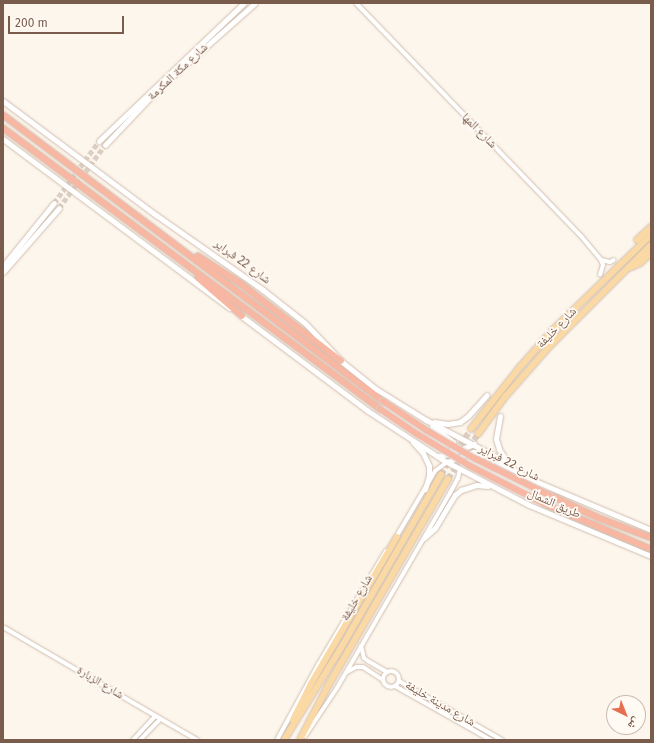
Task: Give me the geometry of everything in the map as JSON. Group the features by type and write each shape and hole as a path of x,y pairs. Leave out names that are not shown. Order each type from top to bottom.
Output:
{"highway":[{"name":"شارع 22 فبراير","path":"3,115 184,249 384,401 426,430 474,458 549,495"},
{"name":"شارع 22 فبراير","path":"3,128 380,409 417,434 470,466 545,504"},
{"path":"184,249 197,255 241,284 341,361"},
{"path":"181,261 242,316"},
{"name":"طريق الشمال","path":"549,495 599,518 651,538"},
{"name":"طريق الشمال","path":"545,504 651,549"}],"main road":[{"name":"شارع مكة المكرمة","path":"98,141 244,3"},
{"name":"شارع مكة المكرمة","path":"105,145 157,90 255,3"},
{"name":"شارع 22 فبراير","path":"3,101 156,215 268,294 305,323 341,361 376,389 426,420 508,463"},
{"path":"3,139 368,411 415,440 437,456"},
{"path":"3,266 54,203"},
{"path":"3,272 59,208"},
{"path":"637,240 651,227"},
{"name":"شارع خليفة","path":"470,429 498,392 549,336 651,235"},
{"name":"شارع خليفة","path":"478,434 505,397 549,347 651,245"},
{"path":"627,269 637,265 651,253"},
{"path":"418,415 438,423 454,424 468,416 487,395"},
{"path":"500,416 496,439 499,450 515,471"},
{"path":"415,440 444,452 450,451 453,448 453,442 450,438 426,420"},
{"path":"453,434 460,450"},
{"path":"407,435 423,453 428,462 429,476 425,489"},
{"path":"461,437 461,457 470,474"},
{"name":"شارع 22 فبراير","path":"437,456 447,455 474,444"},
{"path":"447,462 472,452 482,454"},
{"path":"470,474 472,463 482,454"},
{"name":"طريق الشمال","path":"482,454 515,471 604,511 651,530"},
{"name":"طريق الشمال","path":"437,456 492,487 550,515 651,556"},
{"name":"شارع 22 فبراير","path":"460,469 461,457"},
{"name":"شارع خليفة","path":"284,740 341,648 441,475"},
{"name":"شارع خليفة","path":"301,740 328,686 448,479"},
{"path":"424,538 435,528 456,495 461,490 476,485 492,487"},
{"path":"289,732 311,684 397,537"}],"street":[{"name":"شارع المها","path":"356,3 581,236 601,260"},
{"path":"600,275 603,270 601,260 610,262 614,260"},
{"name":"شارع خليفة","path":"277,740 316,668 376,566 397,537 436,471 447,462"},
{"name":"شارع خليفة","path":"301,740 346,672 456,483 460,469"},
{"name":"شارع الزبارة","path":"3,627 197,740"},
{"path":"346,672 356,667 363,667 383,680 388,687 395,686 399,680 394,672 386,672 364,658 361,646"},
{"path":"383,680 386,672"},
{"name":"شارع مدينة خليفة","path":"399,680 502,740"},
{"name":"شارع مدينة خليفة","path":"395,686 491,740"},
{"path":"133,740 155,716"},
{"path":"140,740 160,719"}],"tunnel":[{"path":"54,203 99,141"},
{"path":"59,208 105,145"},
{"path":"455,452 471,429"},
{"path":"469,447 478,434"},
{"path":"448,479 462,457"},
{"path":"441,475 450,459"}]}
